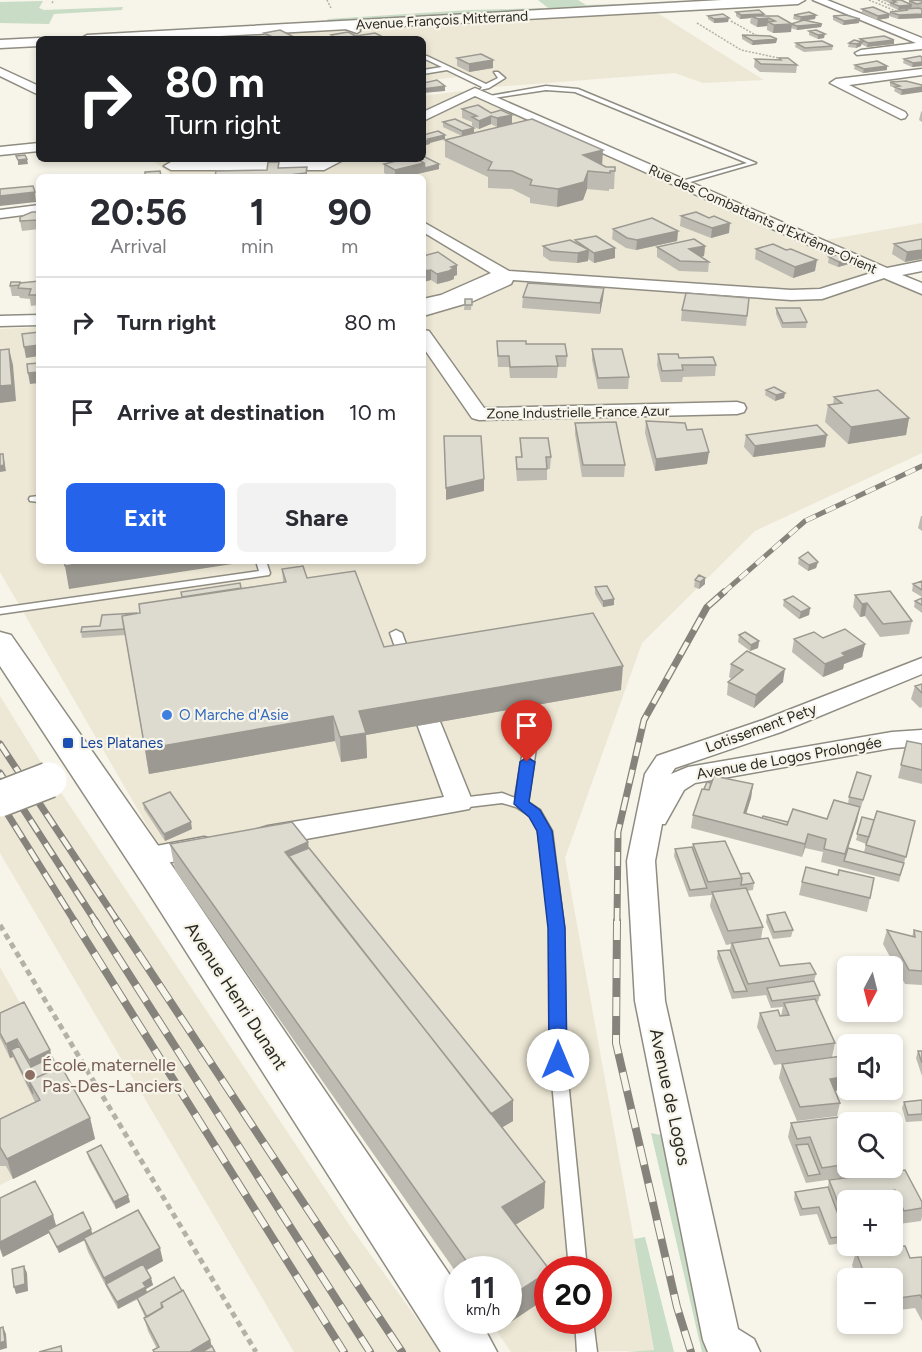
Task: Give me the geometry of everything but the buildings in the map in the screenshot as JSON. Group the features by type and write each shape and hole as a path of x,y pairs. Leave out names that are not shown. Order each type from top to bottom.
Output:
{"main road":[{"name":"Avenue François Mitterrand","path":"141,36 798,0"},
{"path":"0,44 36,42"},
{"name":"Avenue Henri Dunant","path":"0,642 67,773 145,857 471,1352"},
{"path":"0,799 67,773"}],"street":[{"path":"818,0 922,44"},
{"path":"861,53 922,44"},
{"path":"0,71 36,89"},
{"path":"901,115 836,83 922,72"},
{"path":"426,116 483,92"},
{"name":"Rue des Combattants d'Extrême-Orient","path":"483,92 680,183 885,273"},
{"path":"0,151 36,147"},
{"path":"171,166 324,166 332,162"},
{"path":"324,166 337,174"},
{"path":"0,214 36,209"},
{"name":"Rue des Combattants d'Extrême-Orient","path":"426,229 505,275"},
{"path":"885,273 922,266"},
{"path":"885,273 922,289"},
{"name":"Rue des Combattants d'Extrême-Orient","path":"426,303 447,298 490,278 505,275 791,295 822,294 885,273"},
{"path":"426,310 486,291 505,281 505,275"},
{"path":"0,321 36,320"},
{"name":"Zone Industrielle France Azur","path":"426,339 479,414 737,408"},
{"name":"Lotissement Pety","path":"647,829 658,774 666,762 772,726 922,665"},
{"path":"145,857 460,803 429,724"},
{"name":"Avenue de Logos Prolongée","path":"647,829 674,784 688,776 892,740 922,738"},
{"name":"Avenue de Logos","path":"647,829 641,861 650,1001 722,1340 741,1352"}],"lane":[{"path":"339,25 357,31"},
{"path":"426,57 448,68 483,92 546,88 576,90 753,163 680,183"},
{"path":"426,72 448,68"},
{"path":"483,92 502,78 496,73"},
{"path":"0,611 265,573 262,564"},
{"path":"396,633 408,668"},
{"path":"521,804 534,721"},
{"path":"460,803 502,798 521,804 535,813 545,831 557,928 558,1060 578,1256"},
{"path":"585,1334 587,1352"}],"path":[{"path":"869,0 898,12"},
{"path":"878,0 891,6"},
{"path":"674,8 741,50 785,58 792,63"},
{"path":"0,925 256,1352"}],"shaded area":[{"path":"651,9 764,80 703,83 675,73 481,88 457,77 426,81 426,36 249,36 239,31"},
{"path":"461,91 809,243 922,223 922,267 906,270 905,288 922,295 922,453 755,531 642,643 565,858 654,1351 511,1352 499,1334 522,1334 522,1256 444,1256 156,841 0,572 0,329 36,327 36,564 426,564 426,174 170,174 155,162 426,162 426,96"},
{"path":"0,696 47,772 0,789"},
{"path":"58,788 352,1229 441,1352 294,1352 0,853 0,811"},
{"name":"École maternelle Pas-Des-Lanciers","path":"0,967 95,1139 0,1185"}],"green space":[{"path":"538,0 578,0 586,5 759,0 325,23 328,19 469,10 548,8"},
{"path":"43,1 39,8 44,10 123,7 122,10 54,14 49,24 0,23 0,2"},
{"path":"651,1133 666,1136 717,1352 702,1352"},
{"path":"645,1237 674,1352 626,1352 654,1350 634,1239"}],"railway":[{"path":"723,593 805,521 922,466"},
{"path":"617,922 618,832 644,720 707,607 724,592"},
{"path":"0,744 118,922"},
{"path":"0,773 96,922"},
{"path":"0,802 75,922"},
{"path":"74,921 344,1352"},
{"path":"95,921 370,1352"},
{"path":"117,921 402,1352"},
{"path":"617,921 616,1043 677,1307 691,1352"}],"place":[{"name":"O Marche d'Asie","path":"167,715"},
{"name":"Les Platanes","path":"68,743"},
{"name":"École maternelle Pas-Des-Lanciers","path":"30,1075"}],"route":[{"path":"527,762 521,804 535,813 545,831 557,928 558,1060"}]}
